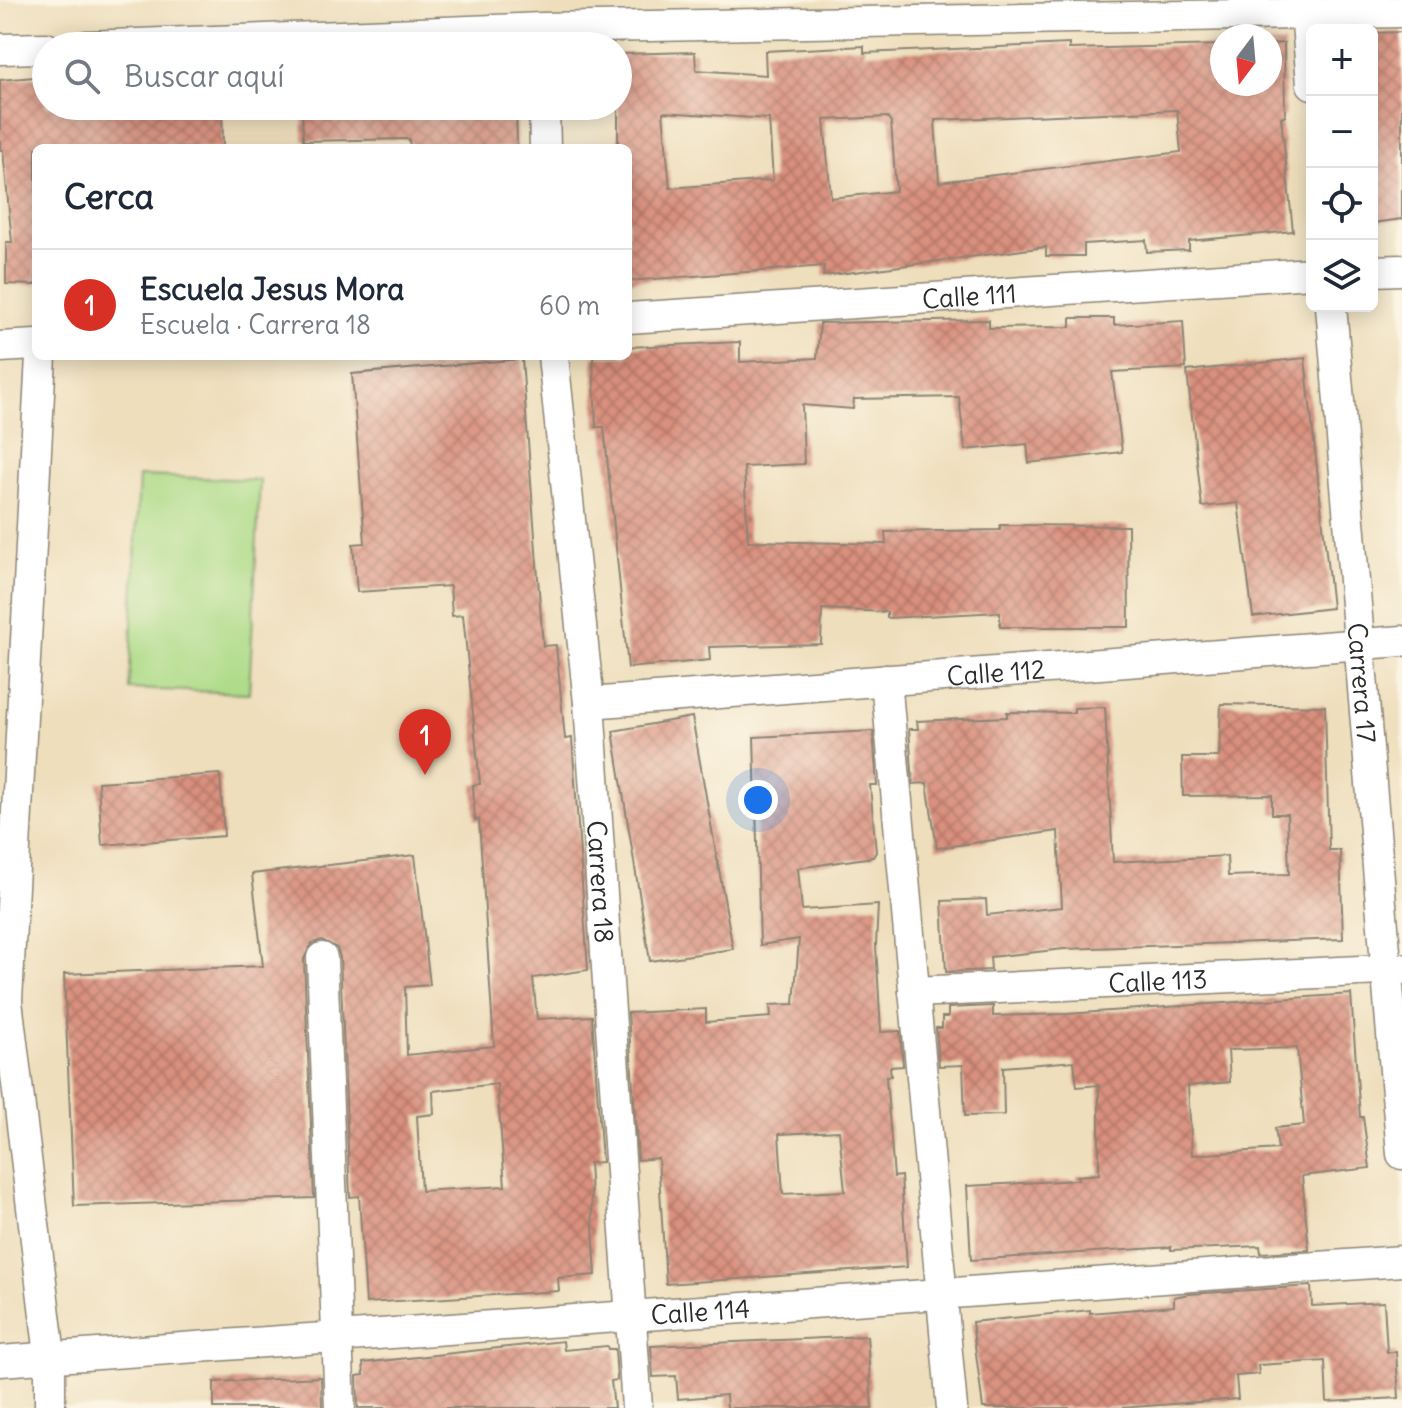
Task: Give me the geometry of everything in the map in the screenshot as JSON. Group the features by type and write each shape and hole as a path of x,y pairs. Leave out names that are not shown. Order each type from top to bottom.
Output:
{"street":[{"path":"389,32 541,25 1306,7 1402,12"},
{"path":"0,49 32,48"},
{"path":"544,120 545,144"},
{"path":"1378,271 1402,270"},
{"name":"Calle 111","path":"632,318 1306,273"},
{"name":"Carrera 17","path":"1331,312 1359,644 1394,969 1402,1154"},
{"path":"0,347 32,345"},
{"path":"41,360 10,760 7,1061 50,1356 50,1408"},
{"name":"Carrera 18","path":"553,360 589,703 637,1408"},
{"name":"Calle 112","path":"589,703 1402,641"},
{"path":"886,680 952,1408"},
{"path":"322,958 340,1408"},
{"name":"Calle 113","path":"914,992 1394,969"},
{"name":"Calle 114","path":"0,1361 1402,1261"}],"green space":[{"path":"139,476 260,480 249,693 129,689"}],"building":[{"path":"1402,32 1402,219 1378,222 1378,96 1378,33"},
{"path":"1284,43 1285,117 1281,117 1293,231 1189,241 1189,250 1147,252 1146,240 1084,244 1084,256 1046,256 1046,247 823,276 824,266 632,281 632,144 618,144 618,120 632,120 632,54 695,52 696,70 766,75 765,51 864,46 864,53 1069,44 1069,49 1210,45 1210,96 1282,96","holes":["1177,110 1181,152 939,182 935,120","663,112 769,119 773,180 670,188","887,117 891,122 896,191 831,198 824,120"]},
{"path":"32,77 32,120 222,120 223,144 32,144 32,285 6,284 6,242 12,242 3,150 0,150 0,80"},
{"path":"302,120 516,120 517,144 410,144 409,139 303,141"},
{"path":"1071,318 1114,318 1114,325 1183,321 1186,368 1112,372 1122,452 1029,463 1027,444 965,450 959,397 854,399 853,409 802,405 804,464 744,467 748,541 886,544 885,532 1000,530 1000,525 1128,526 1129,627 1000,627 1000,612 887,618 887,612 822,609 821,644 709,647 710,660 628,668 604,427 596,427 593,360 632,360 632,347 740,342 740,362 817,358 820,323 989,320 989,328 1071,327"},
{"path":"1305,358 1332,608 1253,617 1238,503 1202,507 1187,371"},
{"path":"522,360 543,646 556,645 565,739 572,738 588,970 533,978 537,1019 592,1016 602,1162 589,1163 596,1275 558,1278 559,1291 366,1303 359,1196 350,1197 340,957 337,948 322,940 312,943 304,959 314,1198 74,1206 64,974 263,966 252,874 415,855 430,985 405,987 407,1055 494,1046 479,820 475,820 473,785 480,784 463,615 452,616 450,586 357,592 353,544 365,543 352,374","holes":["497,1084 505,1186 421,1191 417,1116 434,1114 433,1091"]},
{"path":"1221,704 1325,706 1329,850 1340,850 1343,939 1064,949 990,957 991,970 946,972 942,901 986,899 987,915 1062,907 1058,831 937,848 927,783 913,784 909,729 918,729 917,721 1007,717 1007,712 1074,713 1074,708 1105,707 1113,862 1227,856 1228,876 1289,874 1287,814 1272,814 1272,795 1183,796 1182,757 1219,757"},
{"path":"692,717 733,949 650,961 613,731"},
{"path":"873,731 877,785 870,785 876,852 873,857 798,868 802,910 878,905 876,945 881,1032 900,1031 903,1066 890,1067 891,1076 886,1077 894,1177 901,1176 907,1267 666,1284 658,1158 638,1160 628,1013 706,1009 706,1022 771,1017 770,1005 794,1004 799,939 760,945 754,737","holes":["839,1131 845,1191 783,1194 779,1134"]},
{"path":"220,774 224,836 102,845 98,782"},
{"path":"1351,994 1360,1117 1363,1117 1370,1168 1302,1176 1309,1250 1261,1253 1260,1246 1171,1250 1171,1247 971,1260 967,1186 1078,1180 1077,1176 1099,1174 1099,1085 1077,1087 1074,1061 1003,1067 1004,1115 965,1116 963,1065 939,1066 936,1028 942,1028 942,1017 948,1017 948,1008 993,1006 993,1016 1067,1014","holes":["1297,1048 1304,1125 1275,1128 1278,1149 1192,1155 1188,1086 1230,1082 1228,1050"]},
{"path":"1311,1286 1312,1306 1384,1302 1387,1352 1396,1352 1399,1398 1327,1402 1325,1361 1258,1365 1259,1374 1236,1376 1238,1399 1120,1408 983,1408 972,1322 1090,1310 1090,1313 1174,1306 1174,1297 1189,1294"},
{"path":"867,1336 872,1408 727,1408 726,1395 678,1399 676,1376 653,1377 651,1346"},
{"path":"563,1341 564,1350 607,1346 608,1349 615,1349 617,1380 611,1381 614,1408 358,1408 357,1376 364,1375 363,1363"},
{"path":"321,1377 322,1408 214,1408 214,1382"}],"place":[{"name":"Escuela Jesus Mora","path":"425,775"}]}
